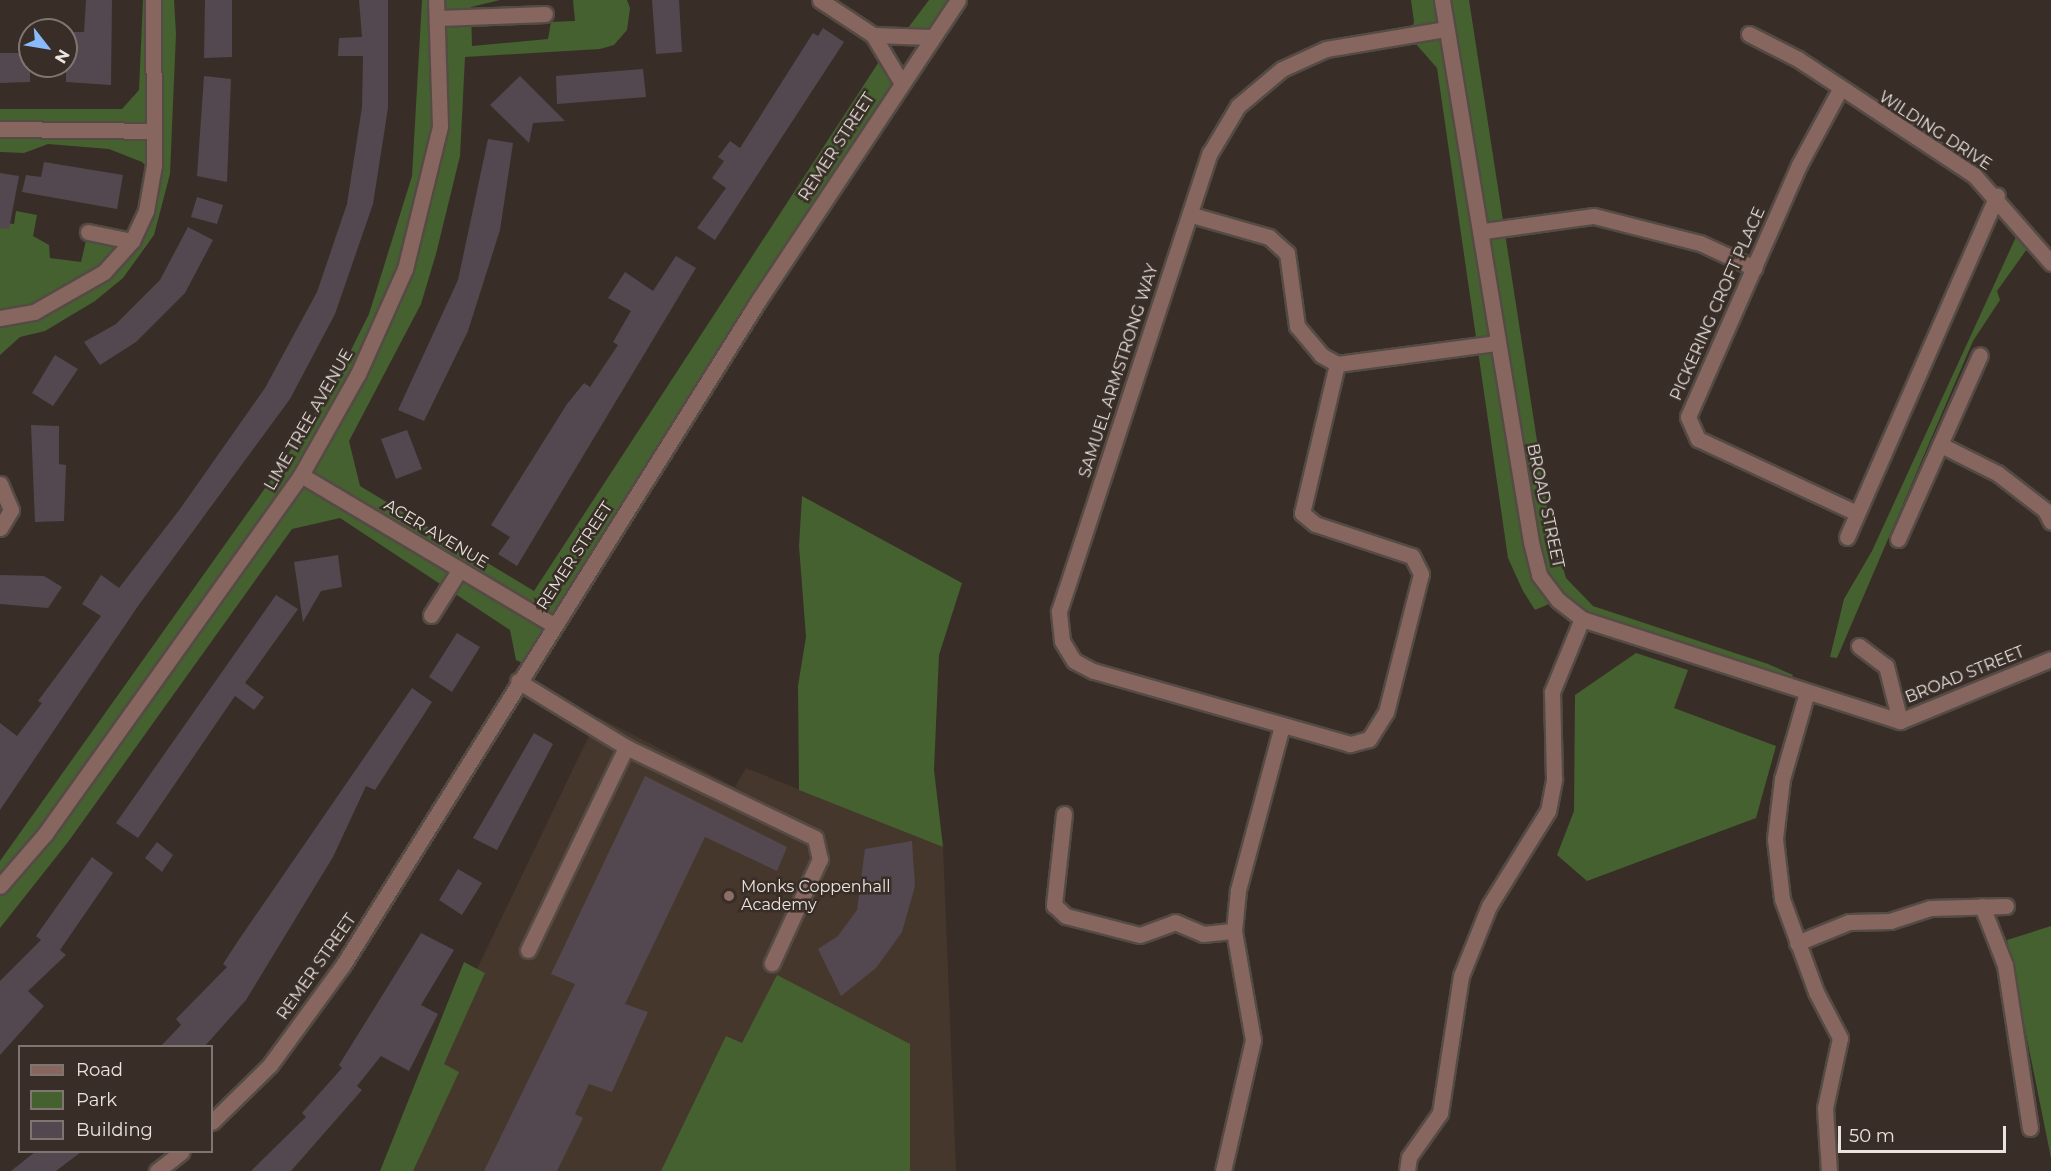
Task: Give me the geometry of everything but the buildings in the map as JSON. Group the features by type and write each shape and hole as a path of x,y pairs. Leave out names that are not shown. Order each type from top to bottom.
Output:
{"street":[{"path":"0,318 34,312 68,296 105,272 132,241 146,211 153,130 153,0"},
{"name":"LIME TREE AVENUE","path":"0,886 45,834 301,475 358,374 405,269 440,126 440,18 436,0"},
{"path":"820,0 873,35 901,82"},
{"name":"REMER STREET","path":"213,1121 270,1065 343,965 552,624 901,82 958,0"},
{"name":"BROAD STREET","path":"1442,0 1484,231 1496,343 1539,575 1558,600 1582,619 1900,721 2051,659"},
{"path":"440,18 545,14"},
{"name":"SAMUEL ARMSTRONG WAY","path":"1337,364 1302,513 1315,524 1404,551 1421,574 1386,712 1370,739 1350,744 1093,671 1074,661 1062,641 1059,611 1192,215 1210,153 1238,106 1282,69 1326,49 1446,29"},
{"name":"WILDING DRIVE","path":"1749,34 1798,59 1839,91 1974,175 1997,196 2051,263"},
{"path":"873,35 931,36"},
{"name":"PICKERING CROFT PLACE","path":"1839,91 1754,268 1688,417 1690,431 1857,513"},
{"path":"0,129 153,130"},
{"path":"1847,537 1997,196"},
{"path":"1192,215 1269,237 1287,253 1297,326 1321,355 1337,364 1496,343"},
{"path":"1484,231 1594,216 1700,243 1754,268"},
{"path":"88,232 132,241"},
{"path":"1898,539 1980,355"},
{"path":"1941,445 1997,473 2045,510 2051,522"},
{"name":"ACER AVENUE","path":"301,475 552,624"},
{"path":"0,484 11,510 0,528"},
{"path":"431,615 460,569"},
{"path":"1407,1171 1409,1157 1440,1113 1465,966 1489,906 1548,811 1554,779 1552,692 1582,619"},
{"path":"1859,646 1886,666 1900,721"},
{"path":"518,681 626,747 815,838 820,859 772,963"},
{"path":"1807,692 1782,780 1775,839 1782,899 1797,943 1840,1038 1825,1107 1829,1171"},
{"path":"1223,1171 1253,1040 1234,931 1238,890 1282,726"},
{"path":"528,950 626,747"},
{"path":"1064,814 1054,905 1066,916 1140,934 1175,922 1203,934 1234,931"},
{"path":"1982,906 1990,934 2005,965 2030,1128"},
{"path":"1797,943 1849,922 1890,921 1930,908 2006,906"},
{"path":"157,1171 180,1153"}],"shaded area":[{"name":"Monks Coppenhall Academy","path":"598,717 735,787 746,768 943,847 956,1171 380,1171"}],"green space":[{"path":"143,0 174,0 176,34 170,174 154,235 123,278 95,301 45,331 20,337 0,355 0,222 14,224 16,211 37,215 33,236 49,245 50,258 81,262 88,232 132,241 153,173 142,162 109,149 48,144 24,153 0,152 0,109 122,109 139,90"},
{"path":"422,0 500,0 471,7 472,46 548,39 551,22 575,21 573,0 627,0 630,8 627,30 614,45 600,49 465,57 460,156 421,304 349,441 360,486 534,591 884,54 901,82 527,665 516,660 510,630 340,518 292,529 68,842 0,928 0,861 273,477 335,382 369,314 412,176"},
{"path":"929,0 958,0 931,37 902,36"},
{"path":"1411,0 1469,0 1550,525 1566,578 1593,606 1768,664 1793,675 1787,686 1582,619 1558,600 1535,610 1523,591 1508,558 1437,68 1409,36 1414,22"},
{"path":"2021,226 2032,242 1997,291 2000,300 1973,341 1837,658 1830,657 1844,599 1872,551"},
{"path":"802,496 962,583 939,655 934,770 943,847 799,790 798,686 806,637 799,546"},
{"path":"1636,653 1688,670 1674,708 1776,746 1756,818 1587,881 1557,855 1574,811 1575,695"},
{"path":"2051,926 2051,1158 2007,940"},
{"path":"464,962 485,973 444,1064 459,1072 413,1171 380,1171"},
{"path":"777,975 910,1044 910,1171 661,1171 726,1036 742,1043"}],"place":[{"name":"Monks Coppenhall Academy","path":"729,896"}]}
